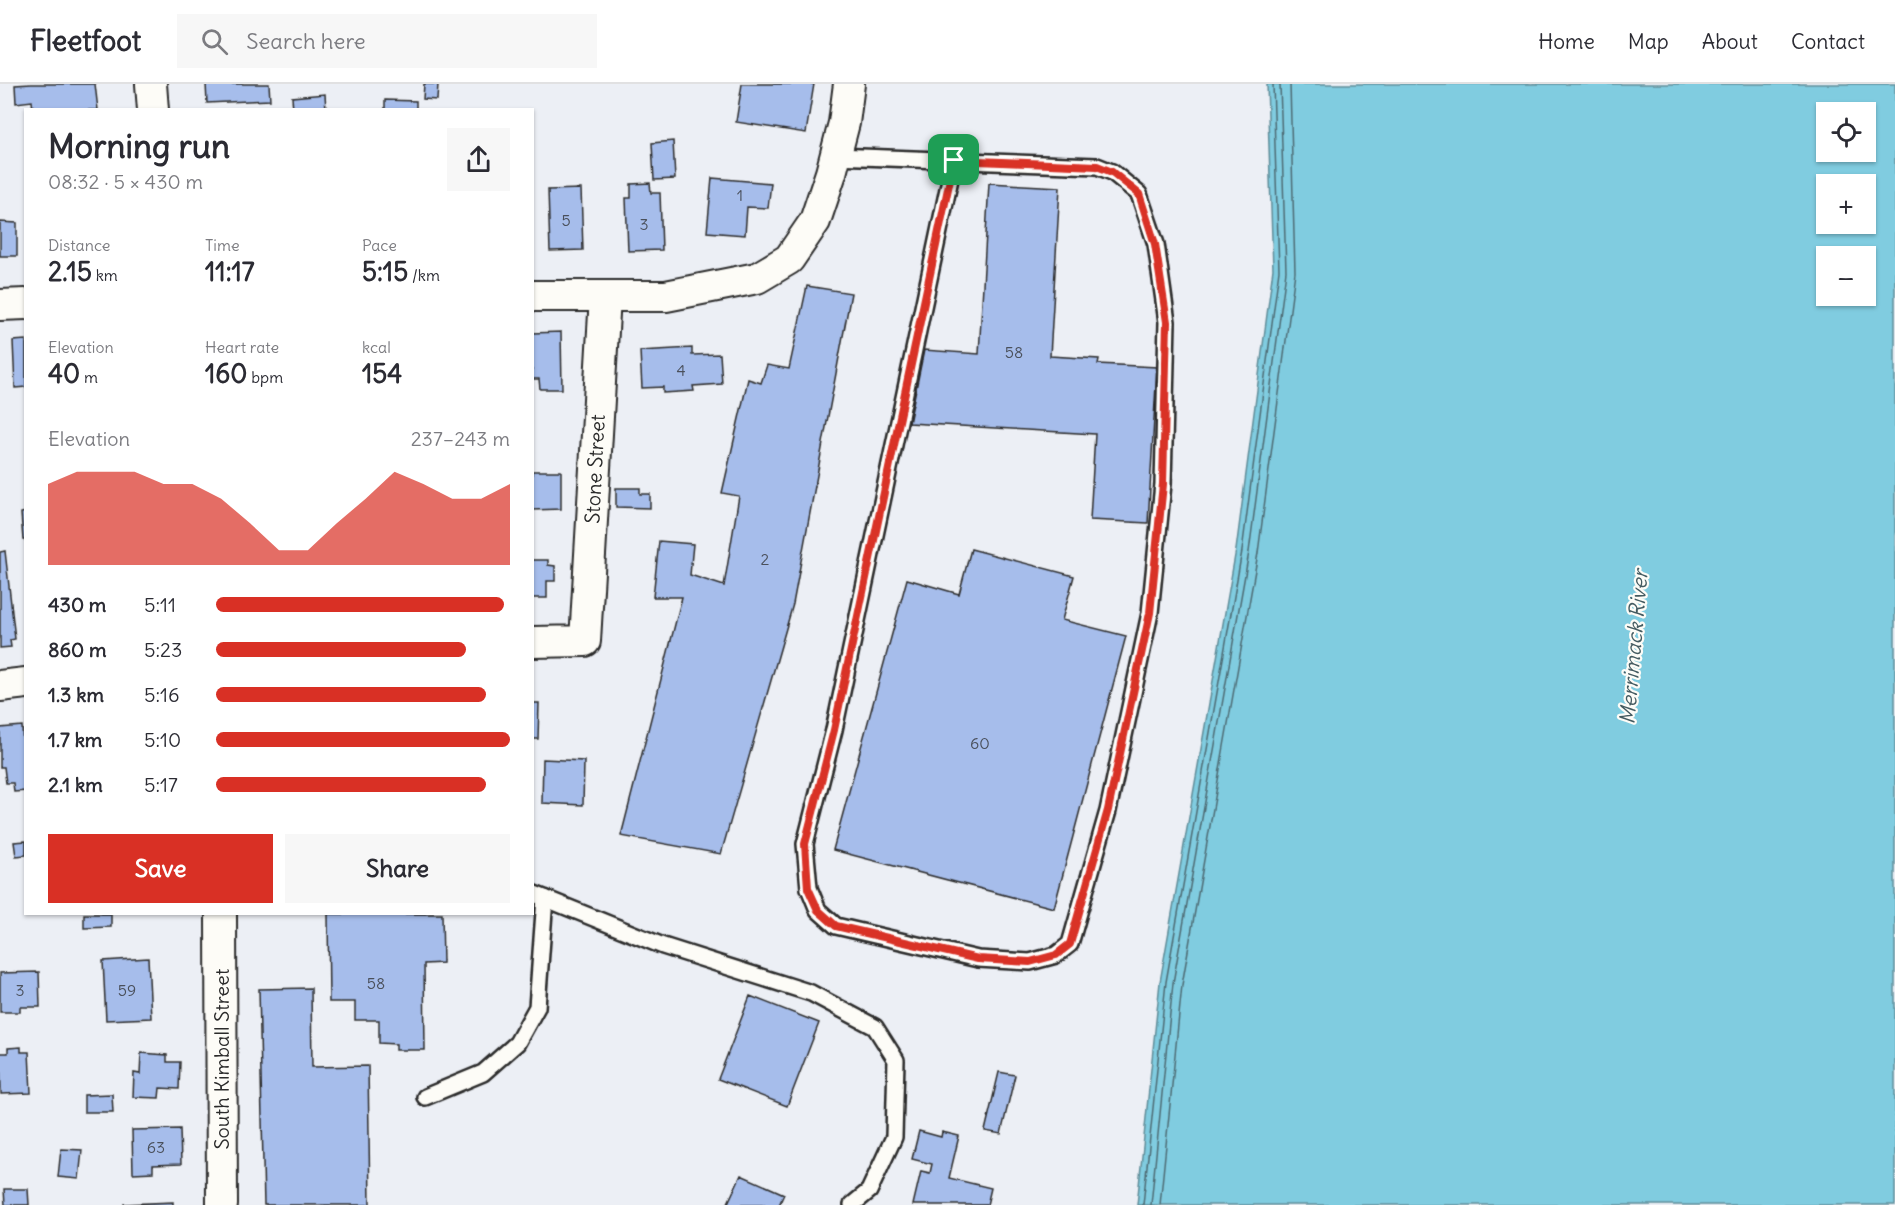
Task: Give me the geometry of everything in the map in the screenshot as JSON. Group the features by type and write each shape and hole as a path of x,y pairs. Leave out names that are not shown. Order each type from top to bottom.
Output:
{"street":[{"path":"151,84 153,108"},
{"path":"534,296 666,296 757,278 789,259 816,221 843,123 849,84"},
{"name":"Stone Street","path":"534,642 585,641 605,296"},
{"path":"0,305 24,304"},
{"path":"0,686 24,683"},
{"name":"South Kimball Street","path":"221,915 222,1205"}],"lane":[{"path":"835,156 954,160 1097,166 1112,172 1139,194 1155,244 1167,322 1163,484 1150,613 1108,810 1070,944 1056,955 1030,962 978,959 836,926 818,910 808,888 805,844 834,730 954,160"},
{"path":"425,1097 483,1073 517,1043 537,1007 539,895 663,946 811,993 875,1027 896,1060 894,1137 869,1191 852,1205"}],"water":[{"name":"Merrimack River","path":"1267,84 1895,84 1895,1205 1137,1205 1160,982 1236,550 1273,269"}],"building":[{"path":"95,84 98,108 33,108 32,101 16,103 15,85"},
{"path":"206,84 269,84 270,100 207,103"},
{"path":"424,84 438,84 437,100 423,99"},
{"path":"742,84 814,84 806,133 736,122"},
{"path":"325,94 326,108 293,108 292,97"},
{"path":"385,100 416,101 416,108 385,108"},
{"path":"673,141 675,179 654,180 652,143"},
{"path":"712,178 771,183 768,208 747,207 745,235 707,232"},
{"path":"650,183 651,193 660,193 662,250 628,251 626,198 631,198 631,184"},
{"path":"989,183 1060,187 1050,356 1099,359 1098,364 1157,367 1148,523 1090,520 1095,434 909,423 924,350 979,354"},
{"path":"581,189 583,250 550,251 548,190"},
{"path":"0,222 17,223 17,256 0,256"},
{"path":"807,286 851,293 793,604 721,854 621,836 682,597 653,597 659,541 693,544 690,575 724,586 739,496 722,493 748,379 761,383 767,365 789,369"},
{"path":"561,332 562,389 540,389 539,379 534,379 534,333"},
{"path":"24,340 24,387 15,388 13,341"},
{"path":"692,348 692,355 720,354 722,384 693,386 694,391 663,393 663,387 642,388 640,351"},
{"path":"534,471 561,471 561,509 534,510"},
{"path":"616,488 640,488 640,494 650,494 650,508 616,507"},
{"path":"24,512 24,540 23,540 21,513"},
{"path":"971,549 1074,576 1062,620 1126,636 1054,908 833,850 907,579 959,594"},
{"path":"5,551 15,639 10,640 11,647 0,648 0,552"},
{"path":"534,560 548,560 548,565 555,566 555,581 547,581 547,598 534,598"},
{"path":"534,703 539,703 538,739 534,739"},
{"path":"22,726 24,791 14,792 13,783 6,783 4,767 0,767 0,728"},
{"path":"543,759 584,761 583,805 542,803"},
{"path":"24,841 24,855 16,856 14,842"},
{"path":"84,915 111,915 111,927 84,928"},
{"path":"328,915 442,915 443,963 424,964 425,1050 396,1050 396,1044 379,1043 379,1020 355,1020 355,1002 329,1002"},
{"path":"148,958 151,1018 106,1020 103,961"},
{"path":"39,972 40,1007 20,1007 20,1012 0,1012 0,973"},
{"path":"311,988 312,1067 368,1066 370,1205 264,1205 259,989"},
{"path":"750,996 819,1023 787,1106 718,1079"},
{"path":"21,1047 21,1052 29,1052 31,1093 1,1094 0,1053 8,1053 8,1048"},
{"path":"141,1053 167,1055 167,1062 180,1062 179,1089 160,1088 159,1098 133,1097 134,1073 140,1074"},
{"path":"999,1072 1015,1075 1001,1134 985,1131"},
{"path":"112,1094 113,1112 84,1112 84,1095"},
{"path":"180,1129 181,1164 153,1165 153,1172 133,1173 132,1130"},
{"path":"919,1131 941,1137 942,1132 959,1136 949,1178 991,1188 987,1205 913,1205 921,1171 930,1173 932,1164 912,1159"},
{"path":"61,1149 82,1150 79,1179 58,1177"},
{"path":"741,1175 784,1194 779,1205 727,1205"},
{"path":"4,1189 28,1189 29,1205 5,1205"},
{"path":"173,1202 173,1205 124,1205 124,1204"}],"route":[{"path":"954,160 1097,166 1112,172 1139,194 1155,244 1167,322 1163,484 1150,613 1108,810 1070,944 1056,955 1030,962 978,959 836,926 818,910 808,888 805,844 834,730 954,160"}]}
